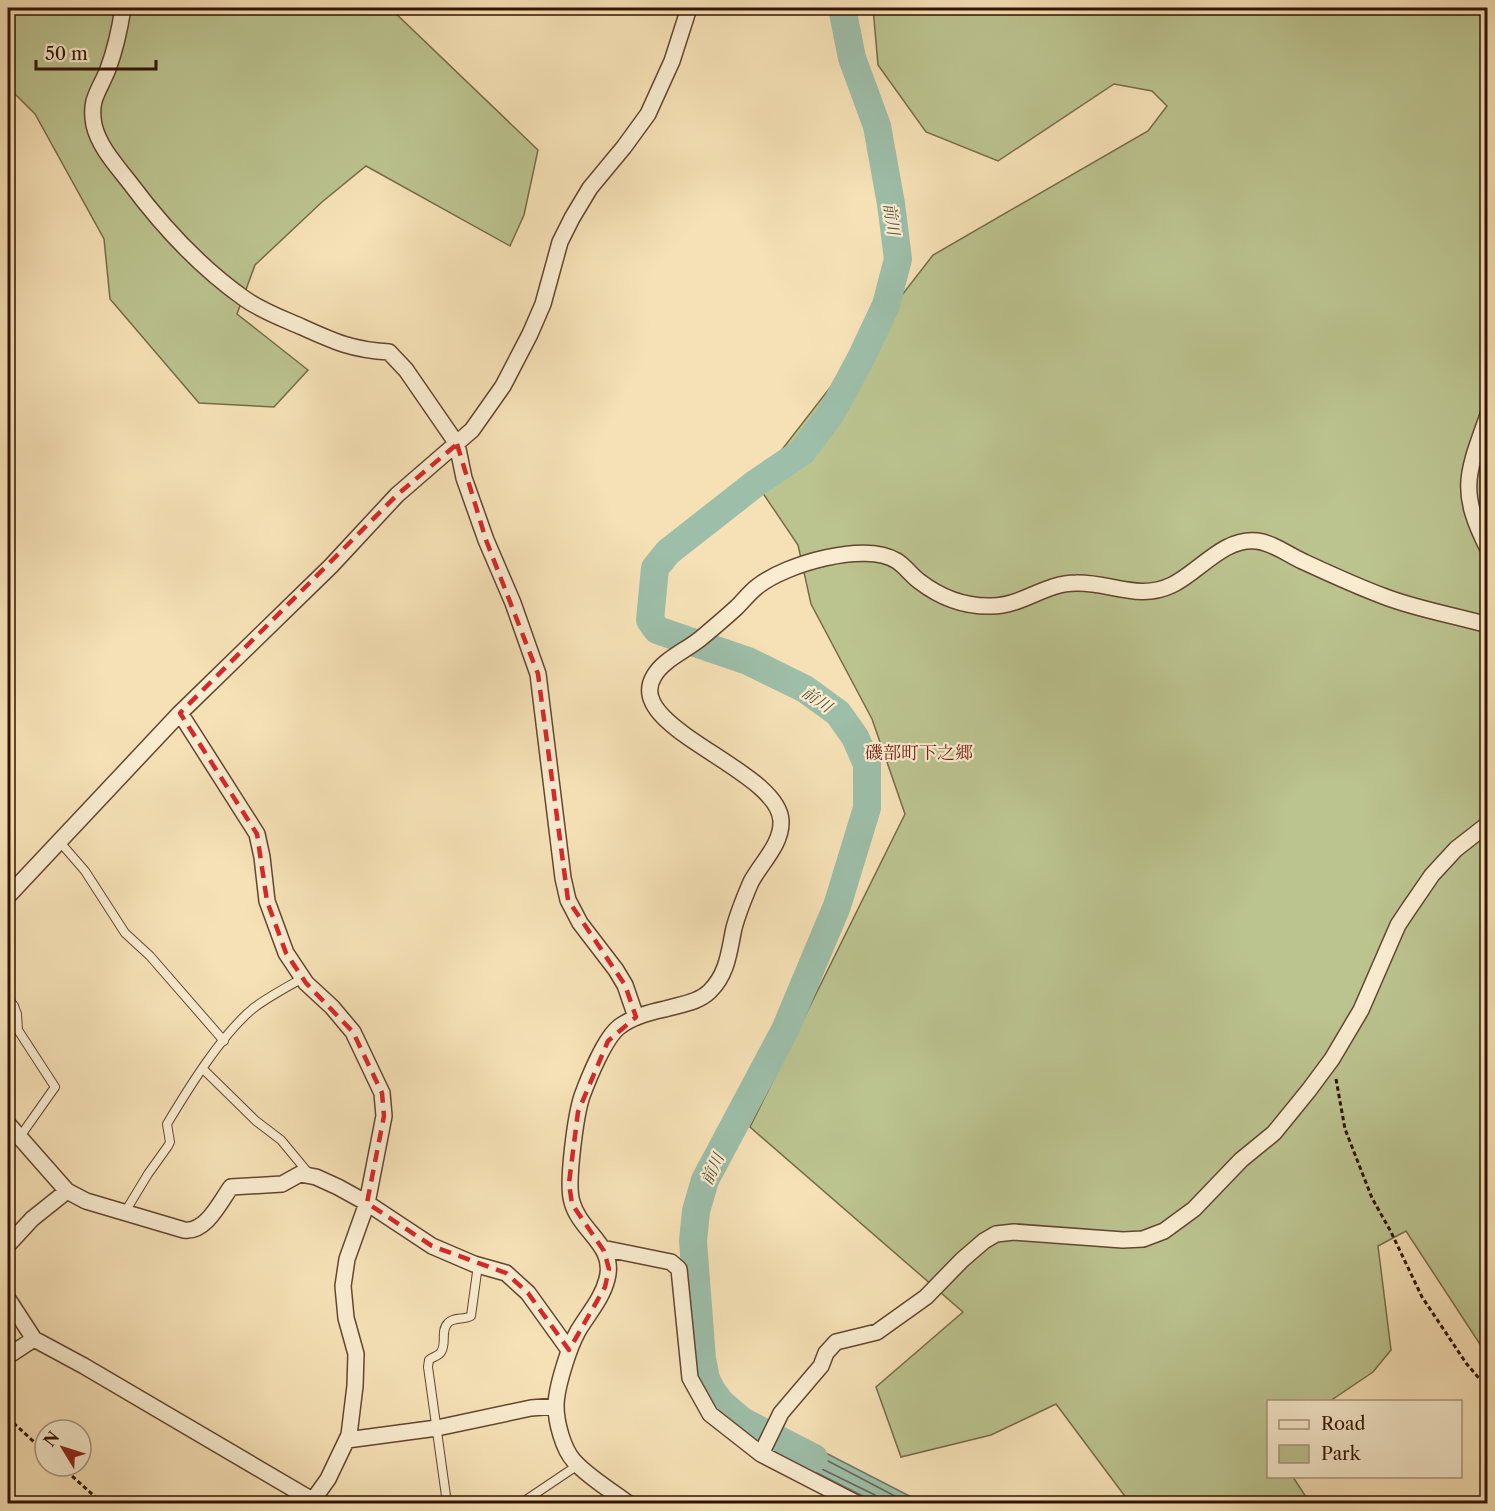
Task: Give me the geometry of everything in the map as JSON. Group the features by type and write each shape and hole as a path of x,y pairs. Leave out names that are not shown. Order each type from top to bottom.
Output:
{"street":[{"path":"123,8 120,28 107,70 95,93 92,111 94,128 103,147 141,197 171,233 196,258 246,300 343,345 365,351 389,352 406,370 457,444 464,478 482,530 513,603 538,674 563,878 568,900 580,923 626,985 636,1017"},
{"path":"8,896 180,713 331,566 397,495 472,430 503,386 530,334 543,304 560,242 590,188 648,114 672,62 689,8"},
{"path":"1488,415 1468,477 1468,494 1472,512 1488,549"},
{"path":"629,1503 578,1465 567,1450 556,1406 569,1350 605,1287 609,1269 608,1260 602,1248 572,1204 569,1183 578,1112 582,1096 608,1041 620,1026 636,1017 701,998 711,991 722,976 728,960 735,924 753,879 777,839 782,819 776,806 761,789 702,745 675,729 663,718 653,703 649,686 661,667 695,643 756,587 778,573 808,563 849,554 882,555 894,559 913,577 953,601 974,606 1000,606 1021,600 1054,585 1070,583 1092,583 1137,593 1156,592 1176,583 1226,549 1249,540 1270,544 1299,560 1387,597 1488,625"},
{"path":"8,1299 34,1339 316,1502 349,1435 356,1354 346,1318 343,1286 353,1236 367,1203 384,1116 382,1093 353,1032 303,978 286,953 267,901 257,834 180,713"},
{"path":"761,1454 781,1413 821,1366 826,1353 836,1342 877,1332 893,1322 926,1297 969,1254 996,1234 1014,1232 1123,1240 1143,1239 1164,1231 1194,1209 1241,1160 1274,1133 1332,1059 1361,1010 1398,925 1432,875 1456,849 1488,824"},
{"path":"8,1124 67,1191 87,1201 193,1231 201,1227 231,1187 282,1184 300,1174 311,1176 338,1187 367,1203 432,1246 478,1265 506,1273 528,1293 569,1350"},
{"path":"8,1245 32,1219 67,1191"},
{"path":"602,1248 671,1262 679,1269 690,1378 710,1414 761,1454 858,1503"},
{"path":"8,1356 34,1339"},
{"path":"347,1440 436,1428 531,1408 556,1406"}],"lane":[{"path":"59,841 85,871 125,933 150,956 224,1041"},
{"path":"125,1212 170,1142 167,1124 224,1041 255,1007 303,978"},
{"path":"8,998 17,1014 18,1030 55,1088 19,1138"},
{"path":"203,1069 256,1121 281,1140 311,1176"},
{"path":"450,1503 446,1496 428,1366 429,1360 440,1354 447,1324 471,1316 478,1265"},
{"path":"520,1503 578,1465"}],"path":[{"path":"1332,1059 1345,1129 1372,1198 1422,1297 1466,1363 1488,1389"},
{"path":"8,1418 33,1441"},
{"path":"75,1478 103,1503"}],"highlighted area":[{"path":"457,444 486,540 538,674 568,900 625,985 636,1017 608,1041 578,1112 569,1183 572,1204 604,1251 609,1269 605,1287 569,1350 528,1293 506,1273 432,1246 367,1203 384,1116 382,1093 353,1032 306,983 286,953 267,901 257,834 180,713 397,495"}],"green space":[{"path":"8,8 390,8 538,150 524,215 510,246 366,166 322,202 255,265 237,314 308,370 274,407 199,403 110,299 104,239 35,114 8,87"},
{"path":"873,8 1487,8 1487,1355 1406,1231 1378,1246 1391,1350 1373,1372 1331,1400 1267,1400 1267,1478 1294,1478 1310,1503 1130,1503 1056,1404 991,1435 901,1457 876,1387 963,1312 750,1127 905,814 872,719 811,604 798,545 756,483 933,255 1148,131 1167,106 1152,91 1114,84 998,161 926,132 878,65"}],"water":[{"path":"785,1432 923,1503 877,1503 775,1452"}],"waterway":[{"name":"前川","path":"814,1458 742,1421 721,1403 712,1391 706,1379 702,1359 693,1241 696,1211 705,1180 785,1030 837,906 867,808 867,764 855,737 838,713 805,689 748,661 657,630 650,620 655,568 668,552 756,483 802,452 832,412 886,305 898,259 891,204 877,126 852,58 842,8"}],"district":[{"name":"磯部町下之郷","path":"919,753"}]}
